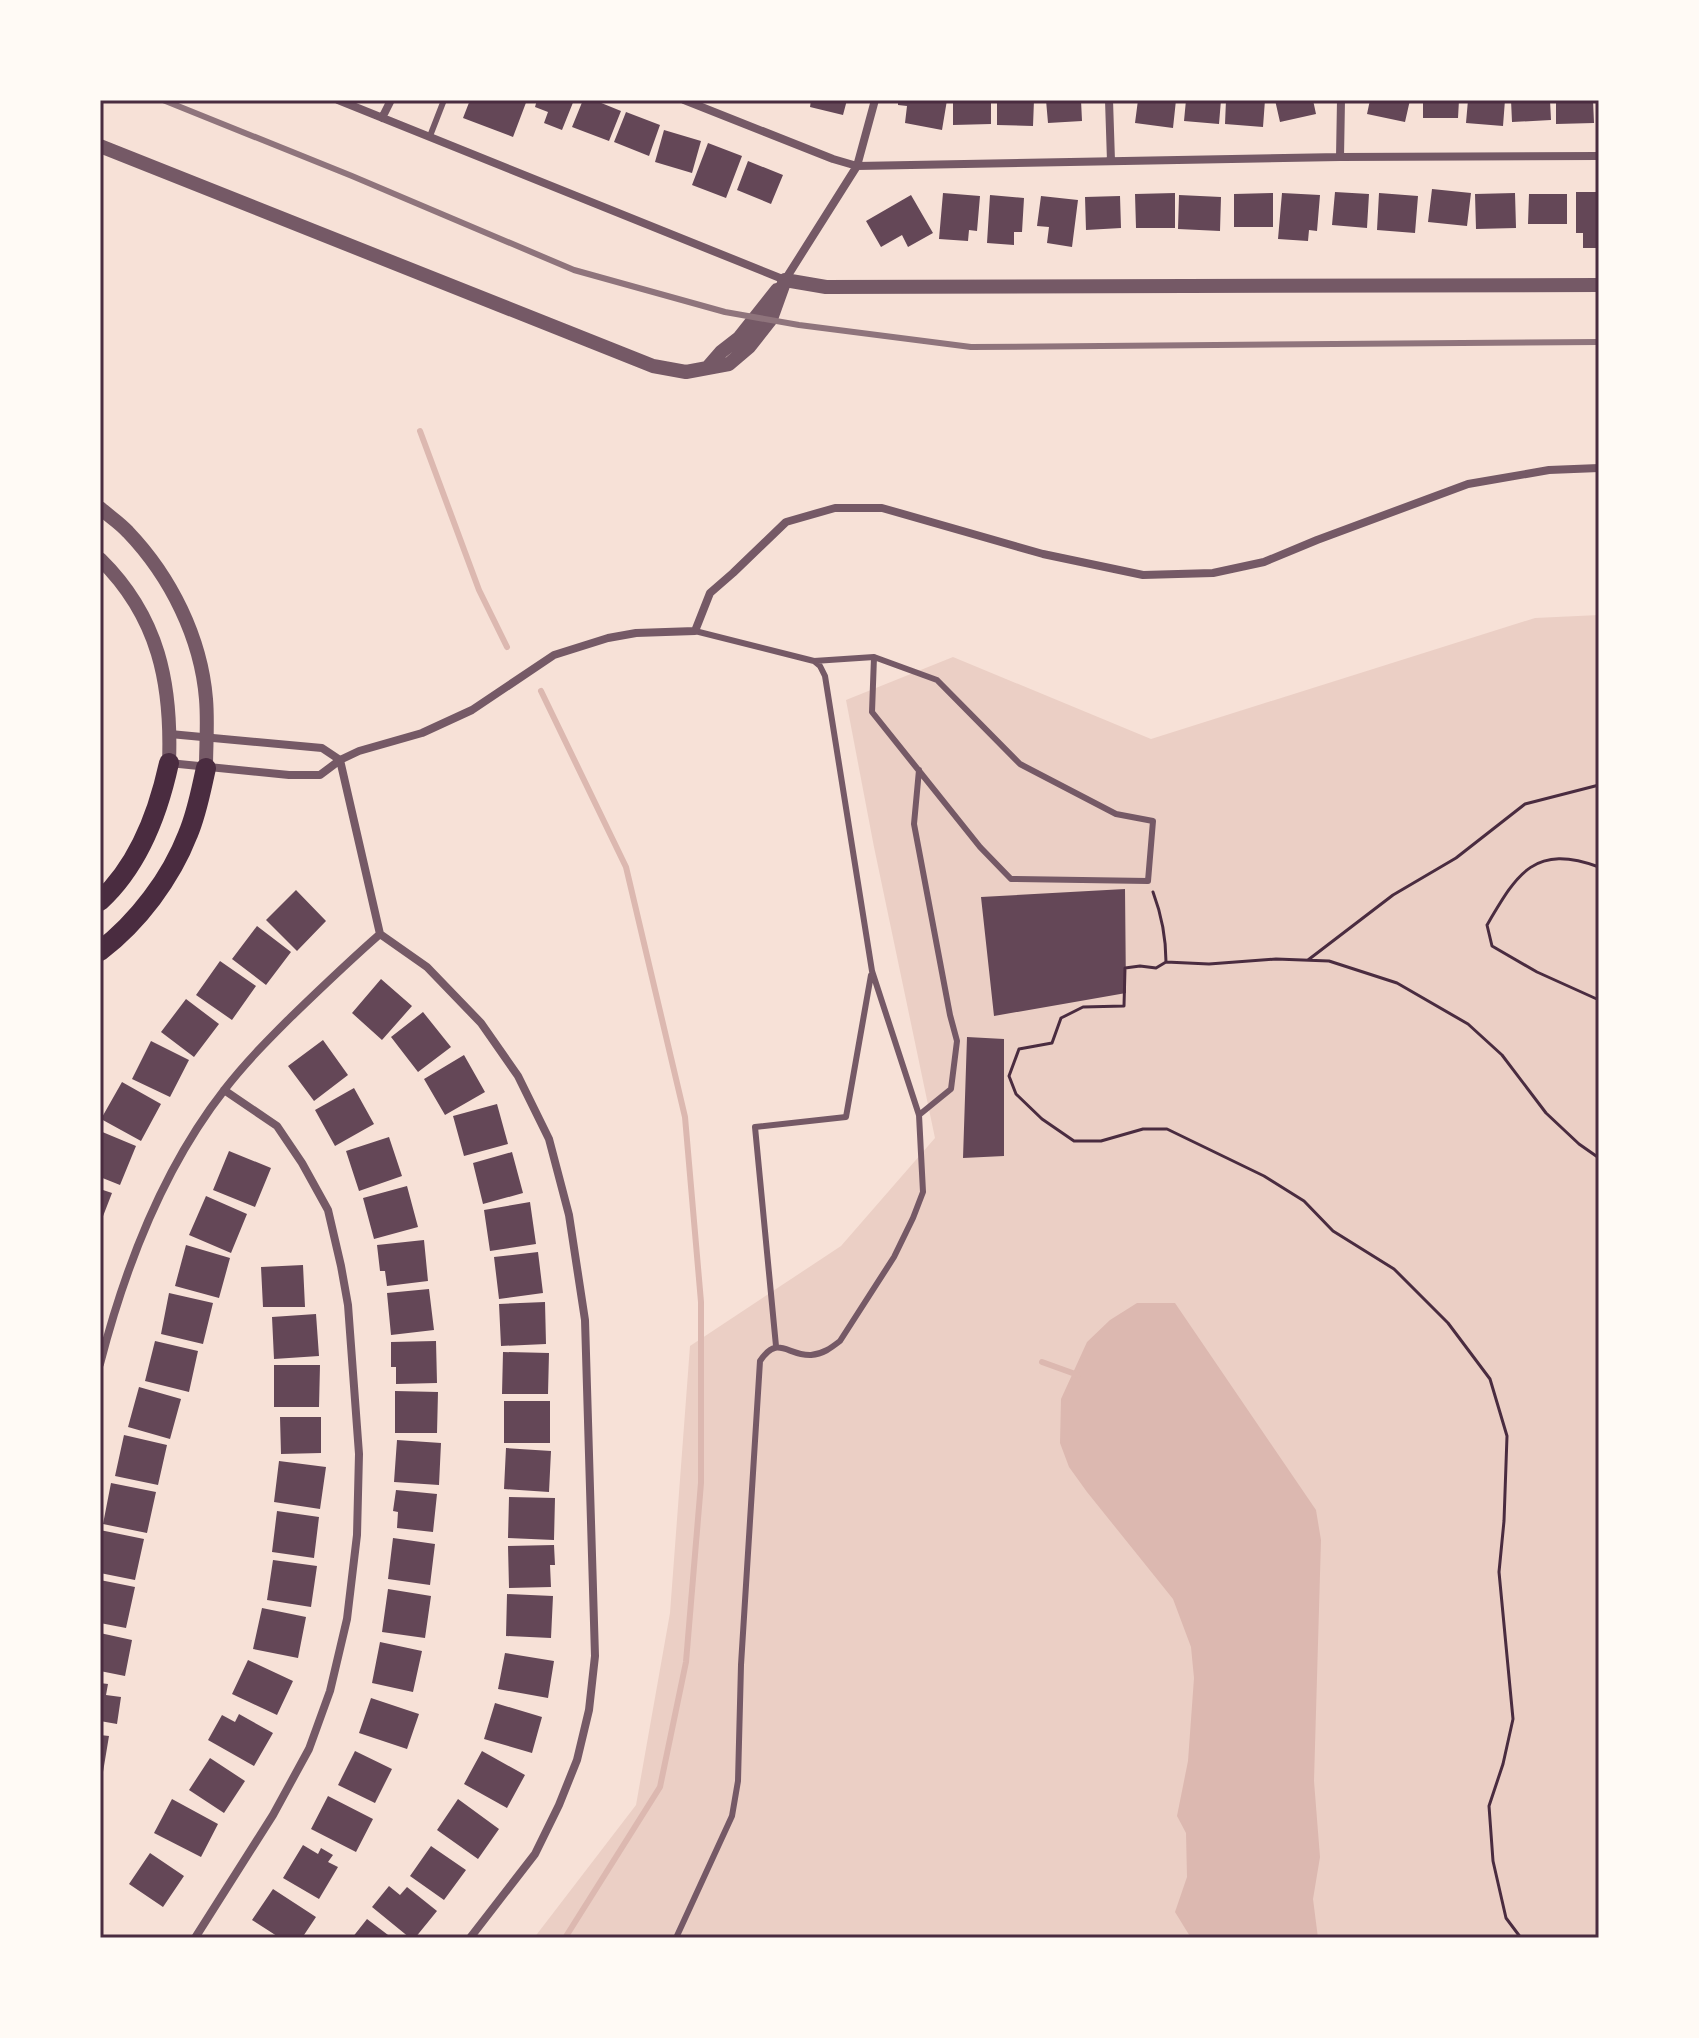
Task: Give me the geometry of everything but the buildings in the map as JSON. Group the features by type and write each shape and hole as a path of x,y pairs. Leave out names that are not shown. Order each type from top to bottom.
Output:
{"highway":[{"path":"100,901 123,875 145,841 169,763"},
{"path":"100,951 132,923 174,863 189,833 206,768"}],"street":[{"path":"338,100 785,280 826,287 1599,285"},
{"path":"382,118 391,100"},
{"path":"684,100 857,166 1340,157 1599,156"},
{"path":"100,146 653,366 686,372 729,364 749,347 771,319 785,280 857,166 875,100"},
{"path":"1109,100 1111,161"},
{"path":"1340,157 1341,100"},
{"path":"100,559 137,606 155,641 168,694 169,763 289,775 320,775 359,751 422,733 472,710 554,655 608,638 636,633 695,631 710,593 786,522 835,508 882,508 1043,554 1143,575 1213,573 1264,562 1468,484 1549,470 1599,468"},
{"path":"100,508 128,532 156,566 186,618 199,656 206,700 206,768"},
{"path":"170,734 322,748 340,760 380,934 427,967 481,1023 518,1076 549,1139 569,1215 585,1320 595,1656 589,1710 577,1760 535,1854 470,1938"},
{"path":"100,1364 125,1280 148,1222 183,1150 224,1090 252,1056 380,934"},
{"path":"195,1938 273,1815 309,1749 330,1691 347,1619 357,1535 359,1454 348,1305 328,1210 277,1126 224,1090"}],"lane":[{"path":"430,136 444,100"},
{"path":"695,631 814,661 874,657 937,680 1020,764 1116,814 1153,821 1148,881 1011,879 980,847 872,712 874,657"},
{"path":"676,1938 732,1816 738,1781 741,1665 760,1361 769,1349 776,1346 810,1355 828,1350 840,1341 894,1257 923,1192 919,1115 872,971 825,676 814,661"},
{"path":"919,770 914,824 957,1041 951,1089 919,1115"},
{"path":"776,1346 755,1127 846,1117 872,971"}],"path":[{"path":"1308,960 1393,895 1456,858 1525,804 1599,785"},
{"path":"1599,867 1578,859 1547,859 1522,872 1487,925 1492,946 1537,972 1599,1000"},
{"path":"1148,881 1161,913 1166,962"},
{"path":"1521,1938 1506,1918 1493,1861 1489,1806 1513,1719 1499,1572 1507,1436 1490,1379 1448,1323 1394,1269 1333,1231 1304,1201 1264,1176 1167,1129 1143,1129 1101,1141 1074,1141 1042,1119 1016,1094 1009,1076 1019,1049 1052,1043 1061,1018 1083,1007 1124,1006 1125,968 1156,968 1166,962 1329,961 1397,983 1468,1024 1502,1055 1546,1113 1599,1158"}],"shaded area":[{"path":"1599,615 1599,1938 534,1938 636,1805 670,1613 690,1346 841,1246 935,1138 846,700 953,657 1151,739 1535,618"},
{"path":"1137,1303 1175,1303 1316,1510 1321,1540 1314,1781 1320,1857 1313,1899 1318,1938 1191,1938 1175,1912 1187,1877 1186,1833 1177,1816 1188,1761 1194,1678 1191,1647 1173,1599 1087,1492 1069,1467 1060,1443 1061,1399 1087,1342 1110,1320"}],"waterway":[{"path":"420,431 479,590 507,647"},
{"path":"541,691 626,867 685,1117 701,1302 701,1483 686,1662 660,1787 565,1938"},
{"path":"1042,1362 1078,1375"}],"railway":[{"path":"163,100 574,270 725,312 799,325 971,347 1599,342"}]}
